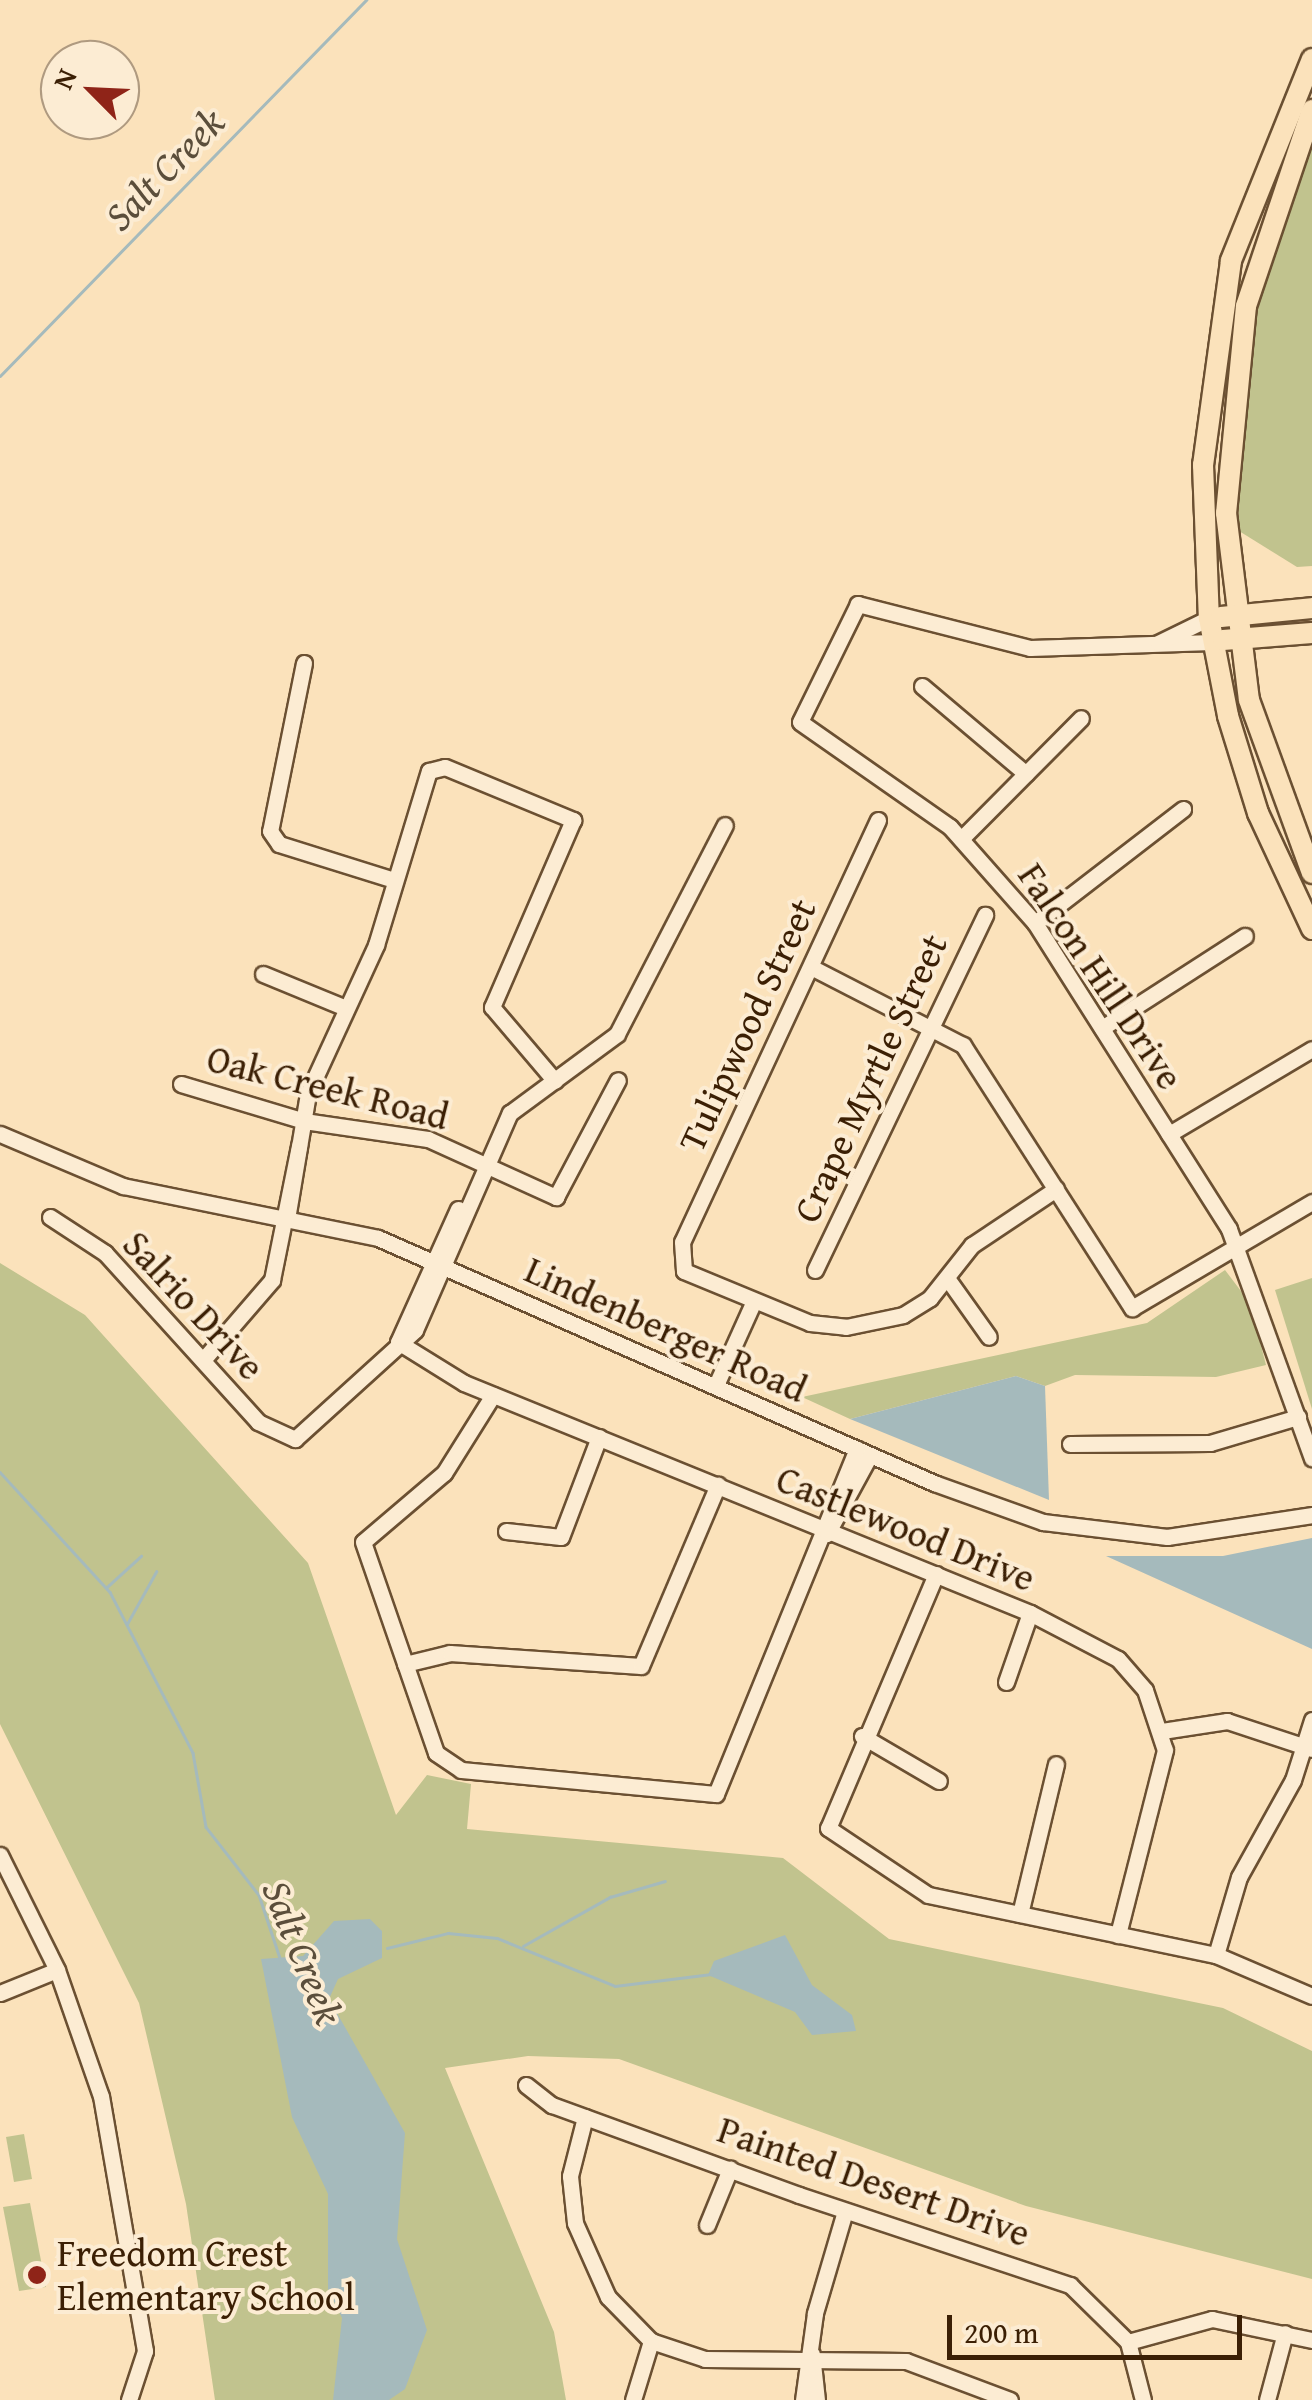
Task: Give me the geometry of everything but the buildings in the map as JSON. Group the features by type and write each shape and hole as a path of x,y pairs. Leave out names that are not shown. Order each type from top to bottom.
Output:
{"main road":[{"path":"1312,59 1252,195 1222,310 1203,464 1212,642 1258,813 1312,928"},
{"path":"1312,110 1268,218 1235,367 1226,470 1237,639 1273,780 1312,873"},
{"path":"1209,618 1312,608"},
{"path":"1212,642 1312,633"}],"street":[{"name":"Falcon Hill Drive","path":"1158,643 1018,646 858,604 800,722 962,839 1034,922 1239,1249 1312,1458"},
{"path":"1158,643 1209,618"},
{"path":"1158,643 1212,642"},
{"path":"304,663 270,831 278,844 394,880"},
{"path":"922,686 1026,774"},
{"path":"962,839 1082,718"},
{"path":"203,1360 260,1303 288,1213 304,1121 340,1006 376,945 429,771 445,767 573,820 492,1007 555,1081"},
{"path":"1034,922 1183,809"},
{"name":"Tulipwood Street","path":"754,1302 684,1271 680,1259 878,820"},
{"path":"398,1342 415,1330 480,1163 510,1113 617,1034 647,991 725,826"},
{"name":"Crape Myrtle Street","path":"815,1270 927,1021 985,915"},
{"path":"1102,1028 1245,936"},
{"path":"811,967 927,1021 979,1066 1132,1308 1239,1249 1312,1202"},
{"path":"262,974 340,1006"},
{"path":"1169,1134 1312,1049"},
{"name":"Oak Creek Road","path":"181,1084 304,1121 398,1131 556,1198 565,1193 618,1080"},
{"name":"Lindenberger Road","path":"0,1134 105,1182 288,1213 439,1264 996,1508 1113,1534 1216,1534 1312,1515"},
{"path":"716,1385 754,1302 846,1327 902,1315 947,1278 972,1245 1056,1189"},
{"name":"Salrio Drive","path":"50,1217 105,1253 203,1360 286,1442 398,1342"},
{"path":"947,1278 989,1337"},
{"name":"Castlewood Drive","path":"398,1342 493,1396 1030,1613 1118,1659 1162,1731"},
{"path":"493,1396 444,1473 363,1542 446,1768 716,1794 864,1452"},
{"path":"1070,1444 1210,1443 1298,1417"},
{"path":"506,1531 561,1537 599,1437"},
{"path":"405,1664 450,1653 641,1666 718,1485"},
{"path":"936,1574 862,1736 828,1828 913,1889 1216,1955 1308,1994 1312,1974"},
{"path":"1006,1682 1030,1613"},
{"path":"1216,1955 1239,1877 1310,1746 1312,1720"},
{"path":"1118,1935 1161,1786 1162,1731 1228,1721 1310,1746"},
{"path":"862,1736 939,1781"},
{"path":"1020,1914 1056,1764"},
{"path":"0,1855 57,1970 102,2096 136,2272 145,2351 129,2400"},
{"path":"0,1993 57,1970"},
{"name":"Painted Desert Drive","path":"526,2086 585,2117 845,2211 1055,2278 1097,2304 1128,2342 1143,2400"},
{"path":"585,2117 570,2176 575,2223 608,2297 652,2341 705,2359 812,2354 926,2364 1010,2400"},
{"path":"707,2226 730,2169"},
{"path":"803,2400 845,2211"},
{"path":"1128,2342 1196,2319 1312,2340"},
{"path":"1267,2400 1285,2333"},
{"path":"633,2400 652,2341"},
{"path":"812,2354 817,2400"}],"green space":[{"path":"1312,142 1312,566 1297,567 1239,531 1237,473 1258,304"},
{"path":"0,1263 85,1315 308,1563 396,1815 427,1775 471,1784 467,1829 783,1858 889,1939 1223,2008 1312,2051 1312,2279 1026,2206 619,2059 528,2056 445,2068 554,2332 566,2400 215,2400 186,2204 139,2003 0,1724"},
{"path":"1225,1270 1250,1303 1266,1365 1216,1377 1075,1375 1045,1386 1016,1376 850,1419 802,1397 1147,1323"},
{"path":"1312,1278 1312,1409 1275,1290"},
{"path":"24,2134 32,2179 14,2182 6,2137"},
{"path":"30,2203 46,2287 19,2291 3,2207"}],"shaded area":[{"path":"1016,1376 1045,1386 1049,1500 850,1419"},
{"path":"1312,1538 1312,1649 1106,1556 1223,1556"},
{"path":"370,1919 382,1931 382,1958 338,1979 329,1999 405,2133 397,2239 427,2330 405,2389 389,2400 333,2400 342,2318 328,2289 328,2194 292,2117 261,1959 303,1956 334,1921"},
{"path":"785,1935 812,1985 852,2015 856,2031 812,2035 795,2012 708,1975 714,1961"}],"waterway":[{"name":"Salt Creek","path":"0,376 366,0"},
{"name":"Salt Creek","path":"0,1472 110,1592 193,1753 206,1827 259,1895 282,1964"},
{"path":"107,1587 141,1556"},
{"path":"127,1624 156,1572"},
{"path":"523,1946 610,1897 665,1881"},
{"path":"387,1948 448,1933 497,1938 615,1986 711,1974"}],"place":[{"name":"Freedom Crest Elementary School","path":"37,2275"}]}
